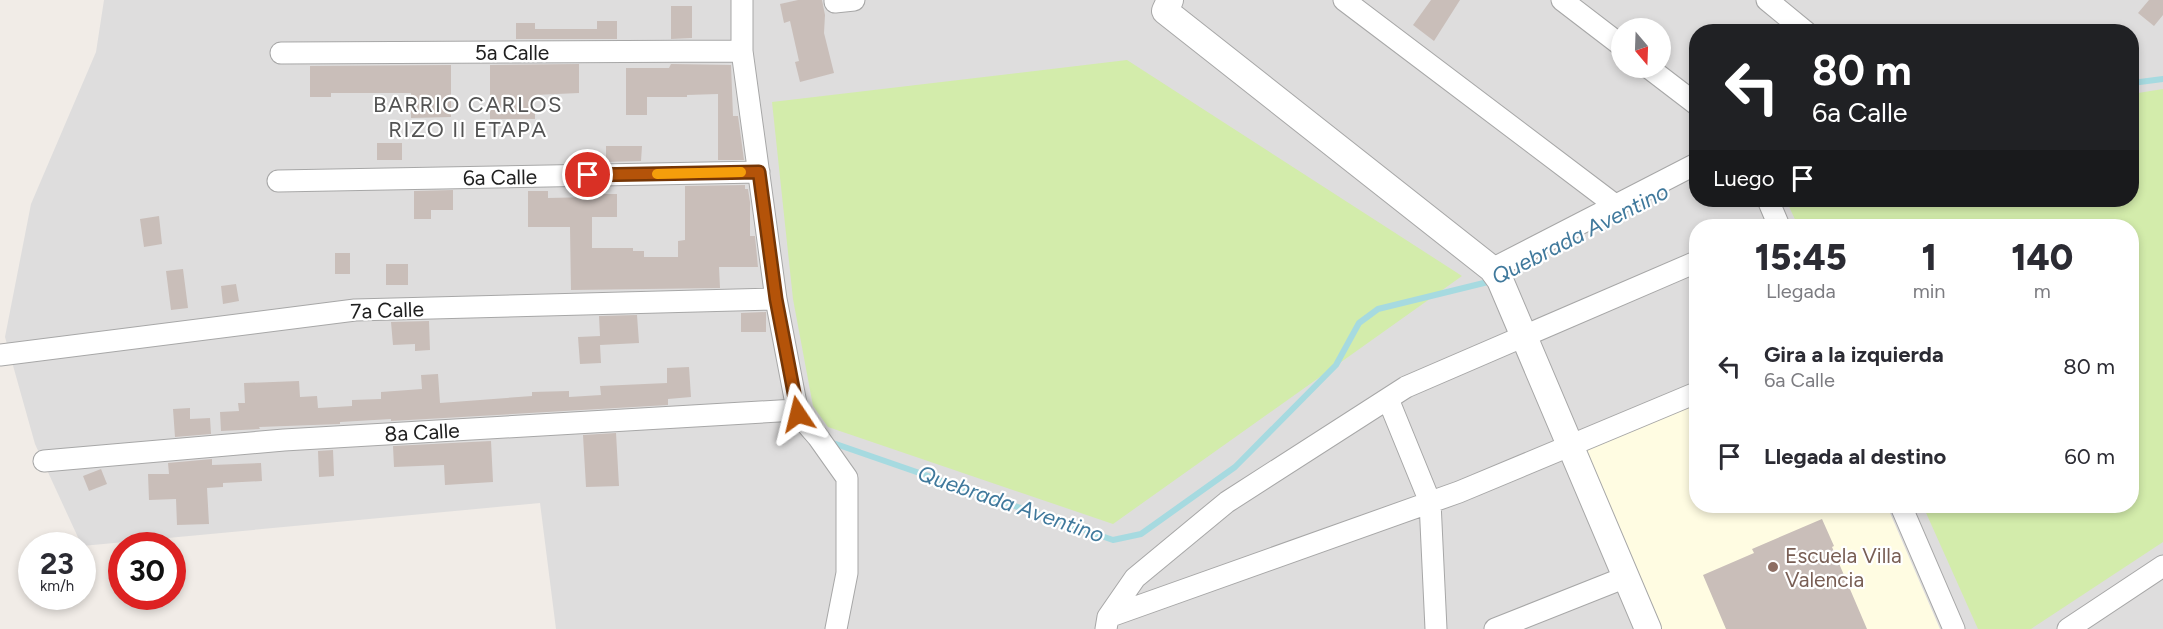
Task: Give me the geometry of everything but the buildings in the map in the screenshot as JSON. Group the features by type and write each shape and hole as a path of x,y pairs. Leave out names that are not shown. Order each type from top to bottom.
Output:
{"street":[{"path":"742,0 742,51 776,299 798,414 818,437 847,478 847,573 836,629"},
{"path":"835,0 835,2 854,0"},
{"path":"1170,0 1165,11 1492,269 1500,280 1648,629"},
{"path":"1344,0 1615,205"},
{"path":"1562,0 1611,38"},
{"path":"1767,0 1796,24"},
{"name":"5a Calle","path":"281,53 742,51"},
{"path":"1662,78 1689,99"},
{"path":"1492,269 1689,168"},
{"name":"6a Calle","path":"278,181 759,172"},
{"path":"1107,623 1135,578 1227,502 1406,387 1689,265"},
{"name":"7a Calle","path":"0,355 355,310 776,299"},
{"path":"1107,623 1430,502 1689,396"},
{"path":"1388,399 1430,502 1436,629"},
{"name":"8a Calle","path":"44,461 284,440 796,410 798,414"},
{"path":"1904,513 1954,629"},
{"path":"2068,629 2163,567"},
{"path":"1495,629 1626,577"}],"shaded area":[{"path":"104,0 2163,0 2163,629 556,629 540,503 186,536 186,532 108,532 108,544 96,545 96,532 76,532 35,444 5,337 31,204 96,52"},
{"name":"Escuela Villa Valencia","path":"1689,406 1689,513 1890,513 1940,629 1659,629 1581,450"}],"green space":[{"path":"1127,60 1462,276 1113,524 828,427 813,406 793,299 772,102"},
{"path":"2163,89 2163,542 2031,629 1978,629 1926,513 2139,513 2139,219 1795,219 1789,207 2139,207 2139,93"}],"waterway":[{"name":"Quebrada Aventino","path":"2139,82 2163,79"},
{"name":"Quebrada Aventino","path":"830,442 1113,540 1141,534 1235,467 1336,365 1359,323 1378,309 1492,281"}],"slow traffic":[{"path":"657,174 741,172"}],"place":[{"name":"Escuela Villa Valencia","path":"1773,567"}],"district":[{"name":"BARRIO CARLOS RIZO II ETAPA","path":"468,116"}],"route":[{"path":"588,175 759,172 776,299 798,414"}]}
